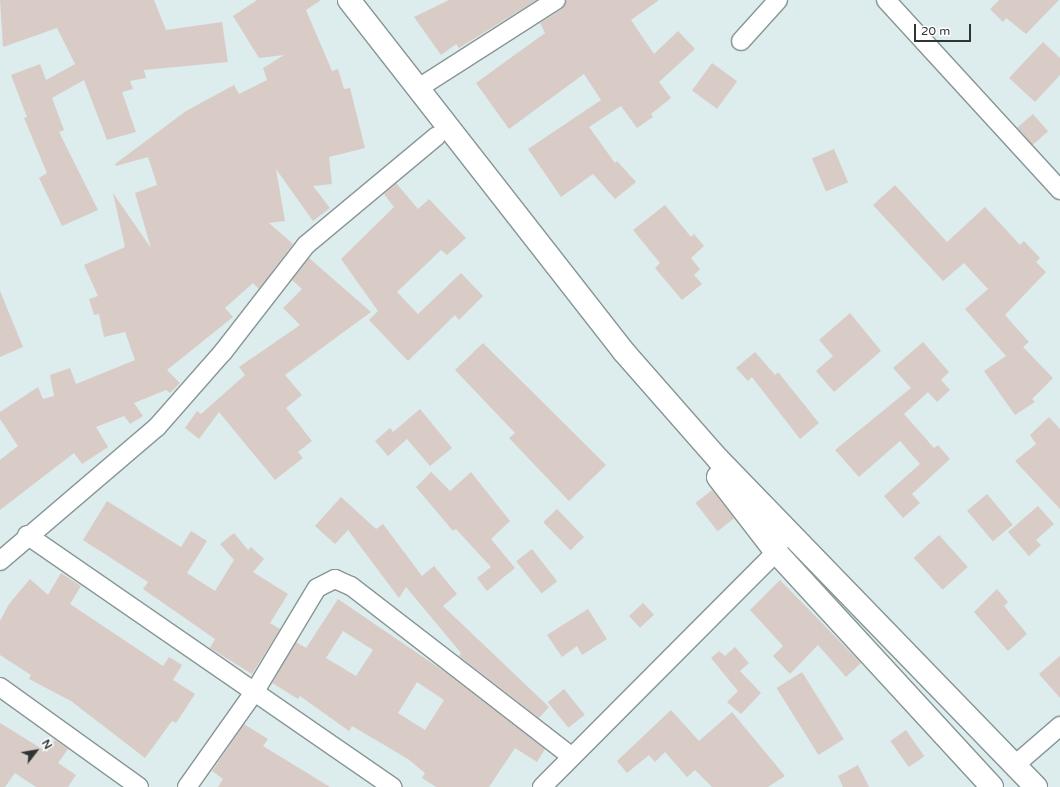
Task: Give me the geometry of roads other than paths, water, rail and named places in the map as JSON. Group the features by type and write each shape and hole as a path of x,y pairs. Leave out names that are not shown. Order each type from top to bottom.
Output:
{"main road":[{"path":"337,0 437,136 502,208 618,362 713,470 776,552 992,787"},
{"path":"349,0 418,89 506,197 624,352 786,530 1036,787"}],"street":[{"path":"418,89 556,0"},
{"path":"741,41 778,0"},
{"path":"886,0 1060,190"},
{"path":"0,561 27,535 157,427 222,352 306,246 437,136"},
{"path":"542,787 571,756 647,685 776,552 786,530"},
{"path":"27,535 392,787"},
{"path":"187,787 255,691 317,588 335,579 351,586 571,756"},
{"path":"0,687 139,787"},
{"path":"1015,765 1060,726"}]}
